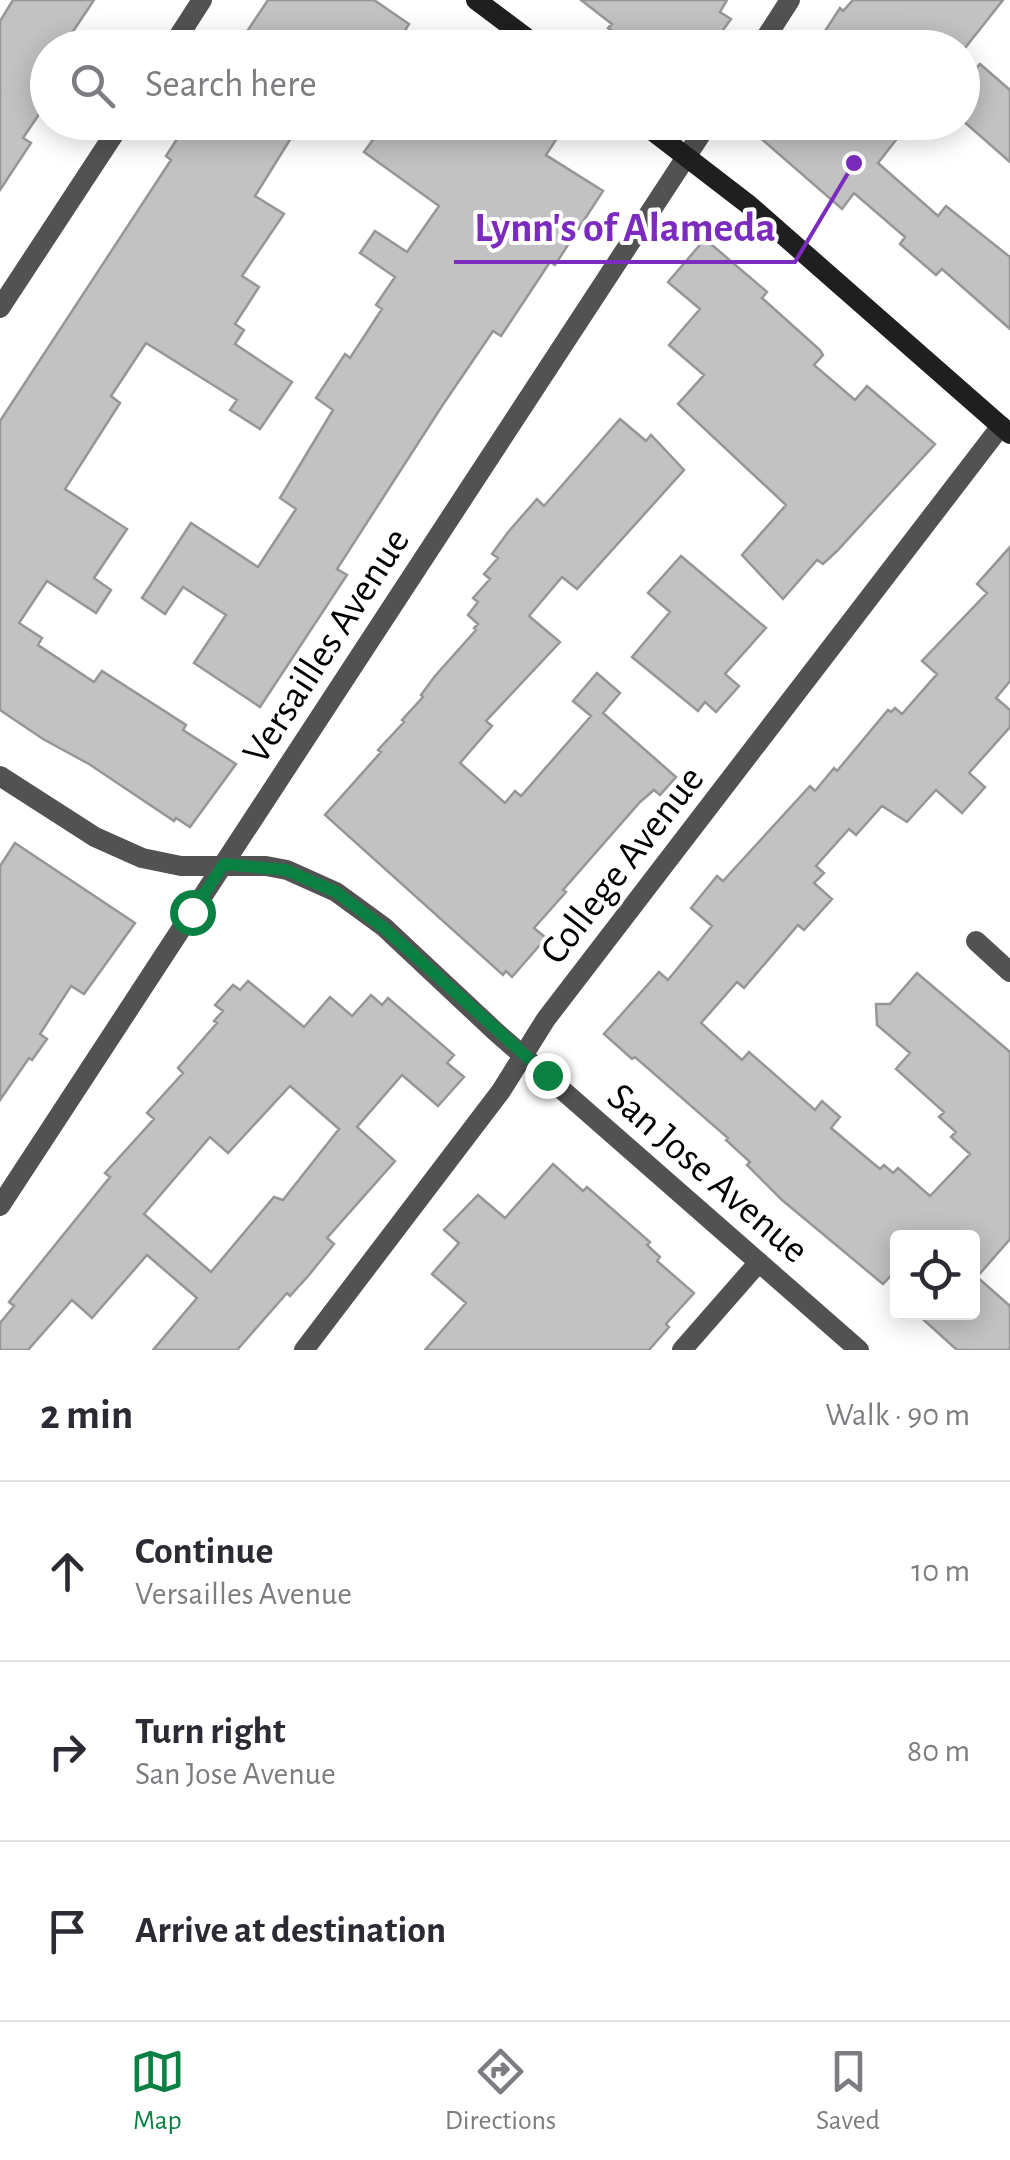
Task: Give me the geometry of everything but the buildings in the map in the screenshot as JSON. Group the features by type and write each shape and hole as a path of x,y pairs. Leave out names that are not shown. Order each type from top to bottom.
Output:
{"main road":[{"path":"476,0 516,30"},
{"path":"665,140 790,239 1006,430"}],"street":[{"path":"183,30 202,0"},
{"path":"771,30 790,0"},
{"path":"0,308 110,140"},
{"name":"Versailles Avenue","path":"0,1206 697,140"},
{"name":"College Avenue","path":"304,1350 501,1091 546,1019 1006,430"},
{"name":"San Jose Avenue","path":"0,776 95,837 142,858 180,866 224,864 286,870 336,892 384,928 859,1350"},
{"path":"976,941 1010,972"},
{"path":"682,1350 759,1262"}],"place":[{"name":"Lynn's of Alameda","path":"854,163"}],"route":[{"path":"192,912 224,864 286,870 336,892 384,928 547,1075"}]}
